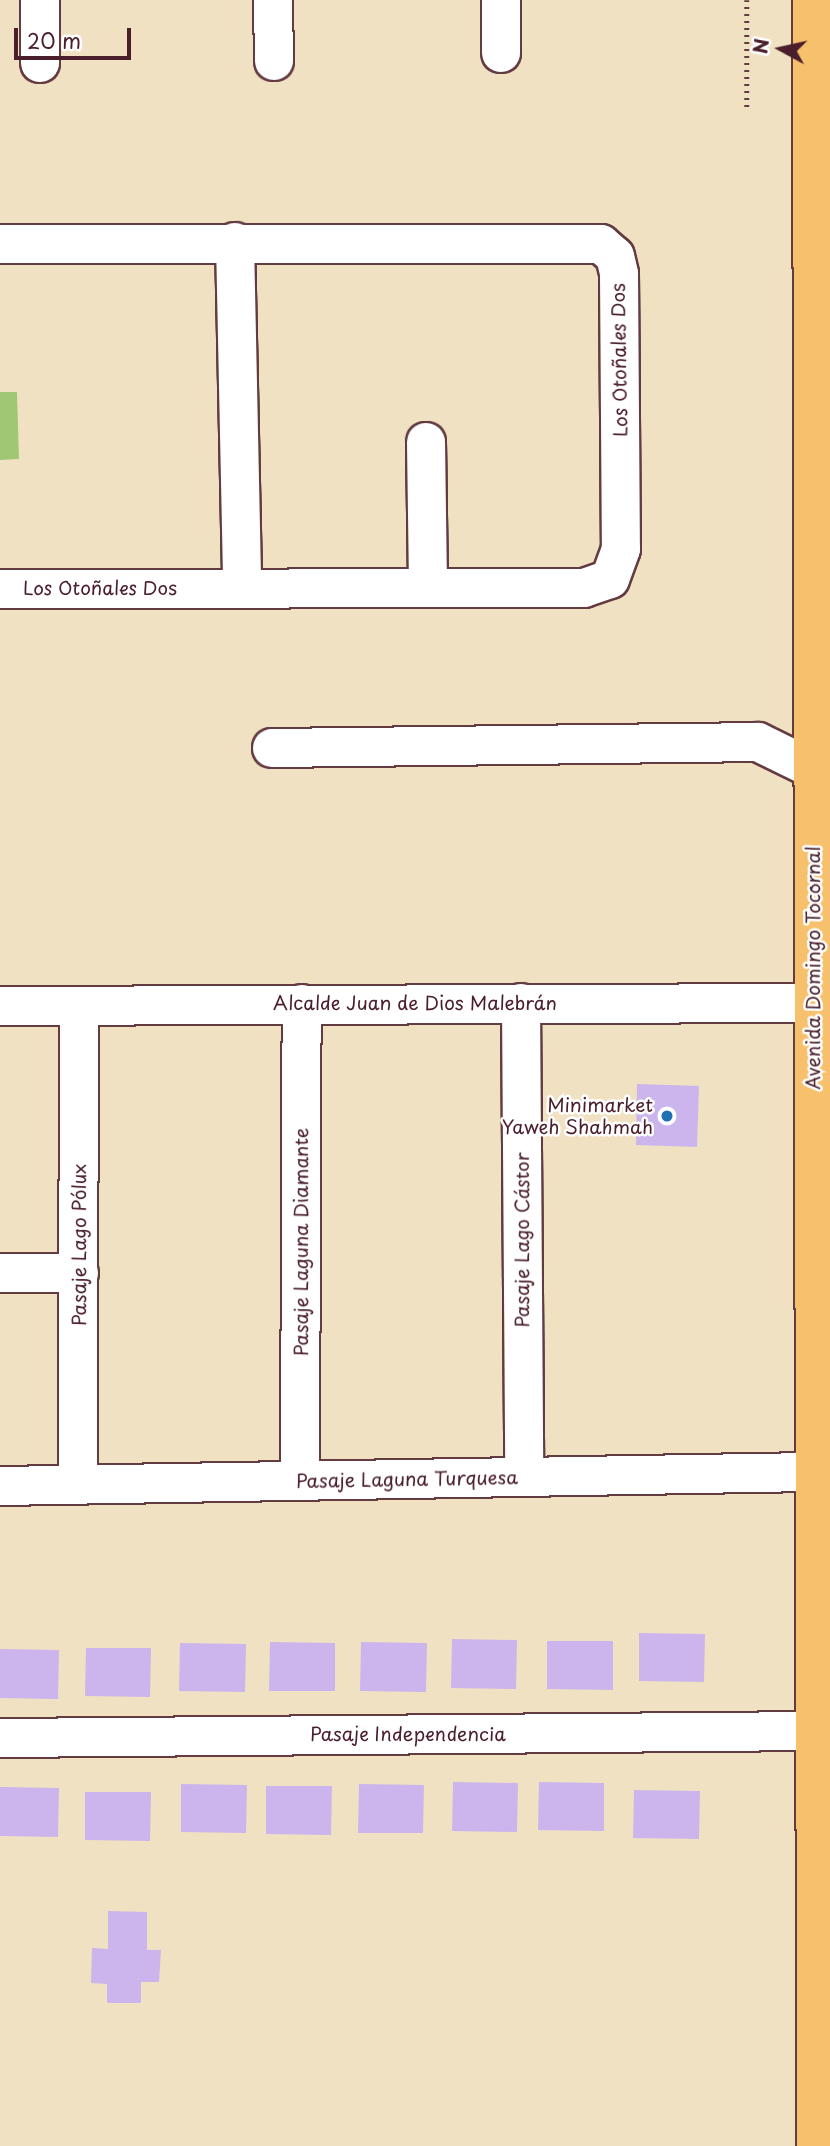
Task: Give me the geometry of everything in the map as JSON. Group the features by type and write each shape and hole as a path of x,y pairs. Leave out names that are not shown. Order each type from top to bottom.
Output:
{"main road":[{"name":"Avenida Domingo Tocornal","path":"813,0 822,111 813,769 821,1002 814,1472 816,2146"}],"street":[{"path":"40,0 40,63"},
{"path":"273,0 274,61"},
{"path":"501,0 501,53"},
{"name":"Los Otoñales Dos","path":"0,244 593,240 615,256 617,570 603,584 584,588 0,589"},
{"path":"235,242 242,588"},
{"path":"426,442 428,587"},
{"path":"272,748 758,742 813,769"},
{"name":"Alcalde Juan de Dios Malebrán","path":"0,1006 821,1002"},
{"name":"Pasaje Lago Cástor","path":"521,1003 524,1477"},
{"name":"Pasaje Laguna Diamante","path":"300,1481 302,1004"},
{"name":"Pasaje Lago Pólux","path":"78,1485 79,1006"},
{"path":"0,1273 79,1273"},
{"name":"Pasaje Laguna Turquesa","path":"0,1486 814,1472"},
{"name":"Pasaje Independencia","path":"0,1738 815,1731"}],"path":[{"path":"747,0 747,110"}],"green space":[{"path":"0,392 17,392 19,459 0,460"}],"building":[{"name":"Minimarket Yaweh Shahmah","path":"637,1084 699,1086 697,1147 636,1145"},
{"path":"639,1633 705,1634 704,1682 639,1681"},
{"path":"452,1639 517,1640 516,1689 451,1688"},
{"path":"547,1641 613,1641 613,1690 547,1689"},
{"path":"270,1642 335,1643 335,1691 269,1691"},
{"path":"361,1642 427,1643 426,1692 360,1691"},
{"path":"180,1643 246,1644 245,1692 179,1691"},
{"path":"86,1648 151,1648 150,1697 85,1696"},
{"path":"0,1649 59,1650 58,1699 0,1698"},
{"path":"453,1782 518,1783 517,1832 452,1831"},
{"path":"539,1782 604,1783 604,1831 538,1830"},
{"path":"181,1784 247,1785 246,1833 181,1832"},
{"path":"359,1784 424,1785 423,1833 358,1833"},
{"path":"266,1786 332,1786 331,1835 266,1834"},
{"path":"0,1787 59,1788 58,1837 0,1836"},
{"path":"634,1790 700,1791 699,1839 633,1838"},
{"path":"85,1792 151,1792 150,1841 85,1840"},
{"path":"108,1911 147,1912 147,1950 161,1950 159,1982 141,1982 141,2003 107,2003 107,1984 91,1983 92,1948 108,1949"}],"place":[{"name":"Minimarket Yaweh Shahmah","path":"667,1116"}]}
